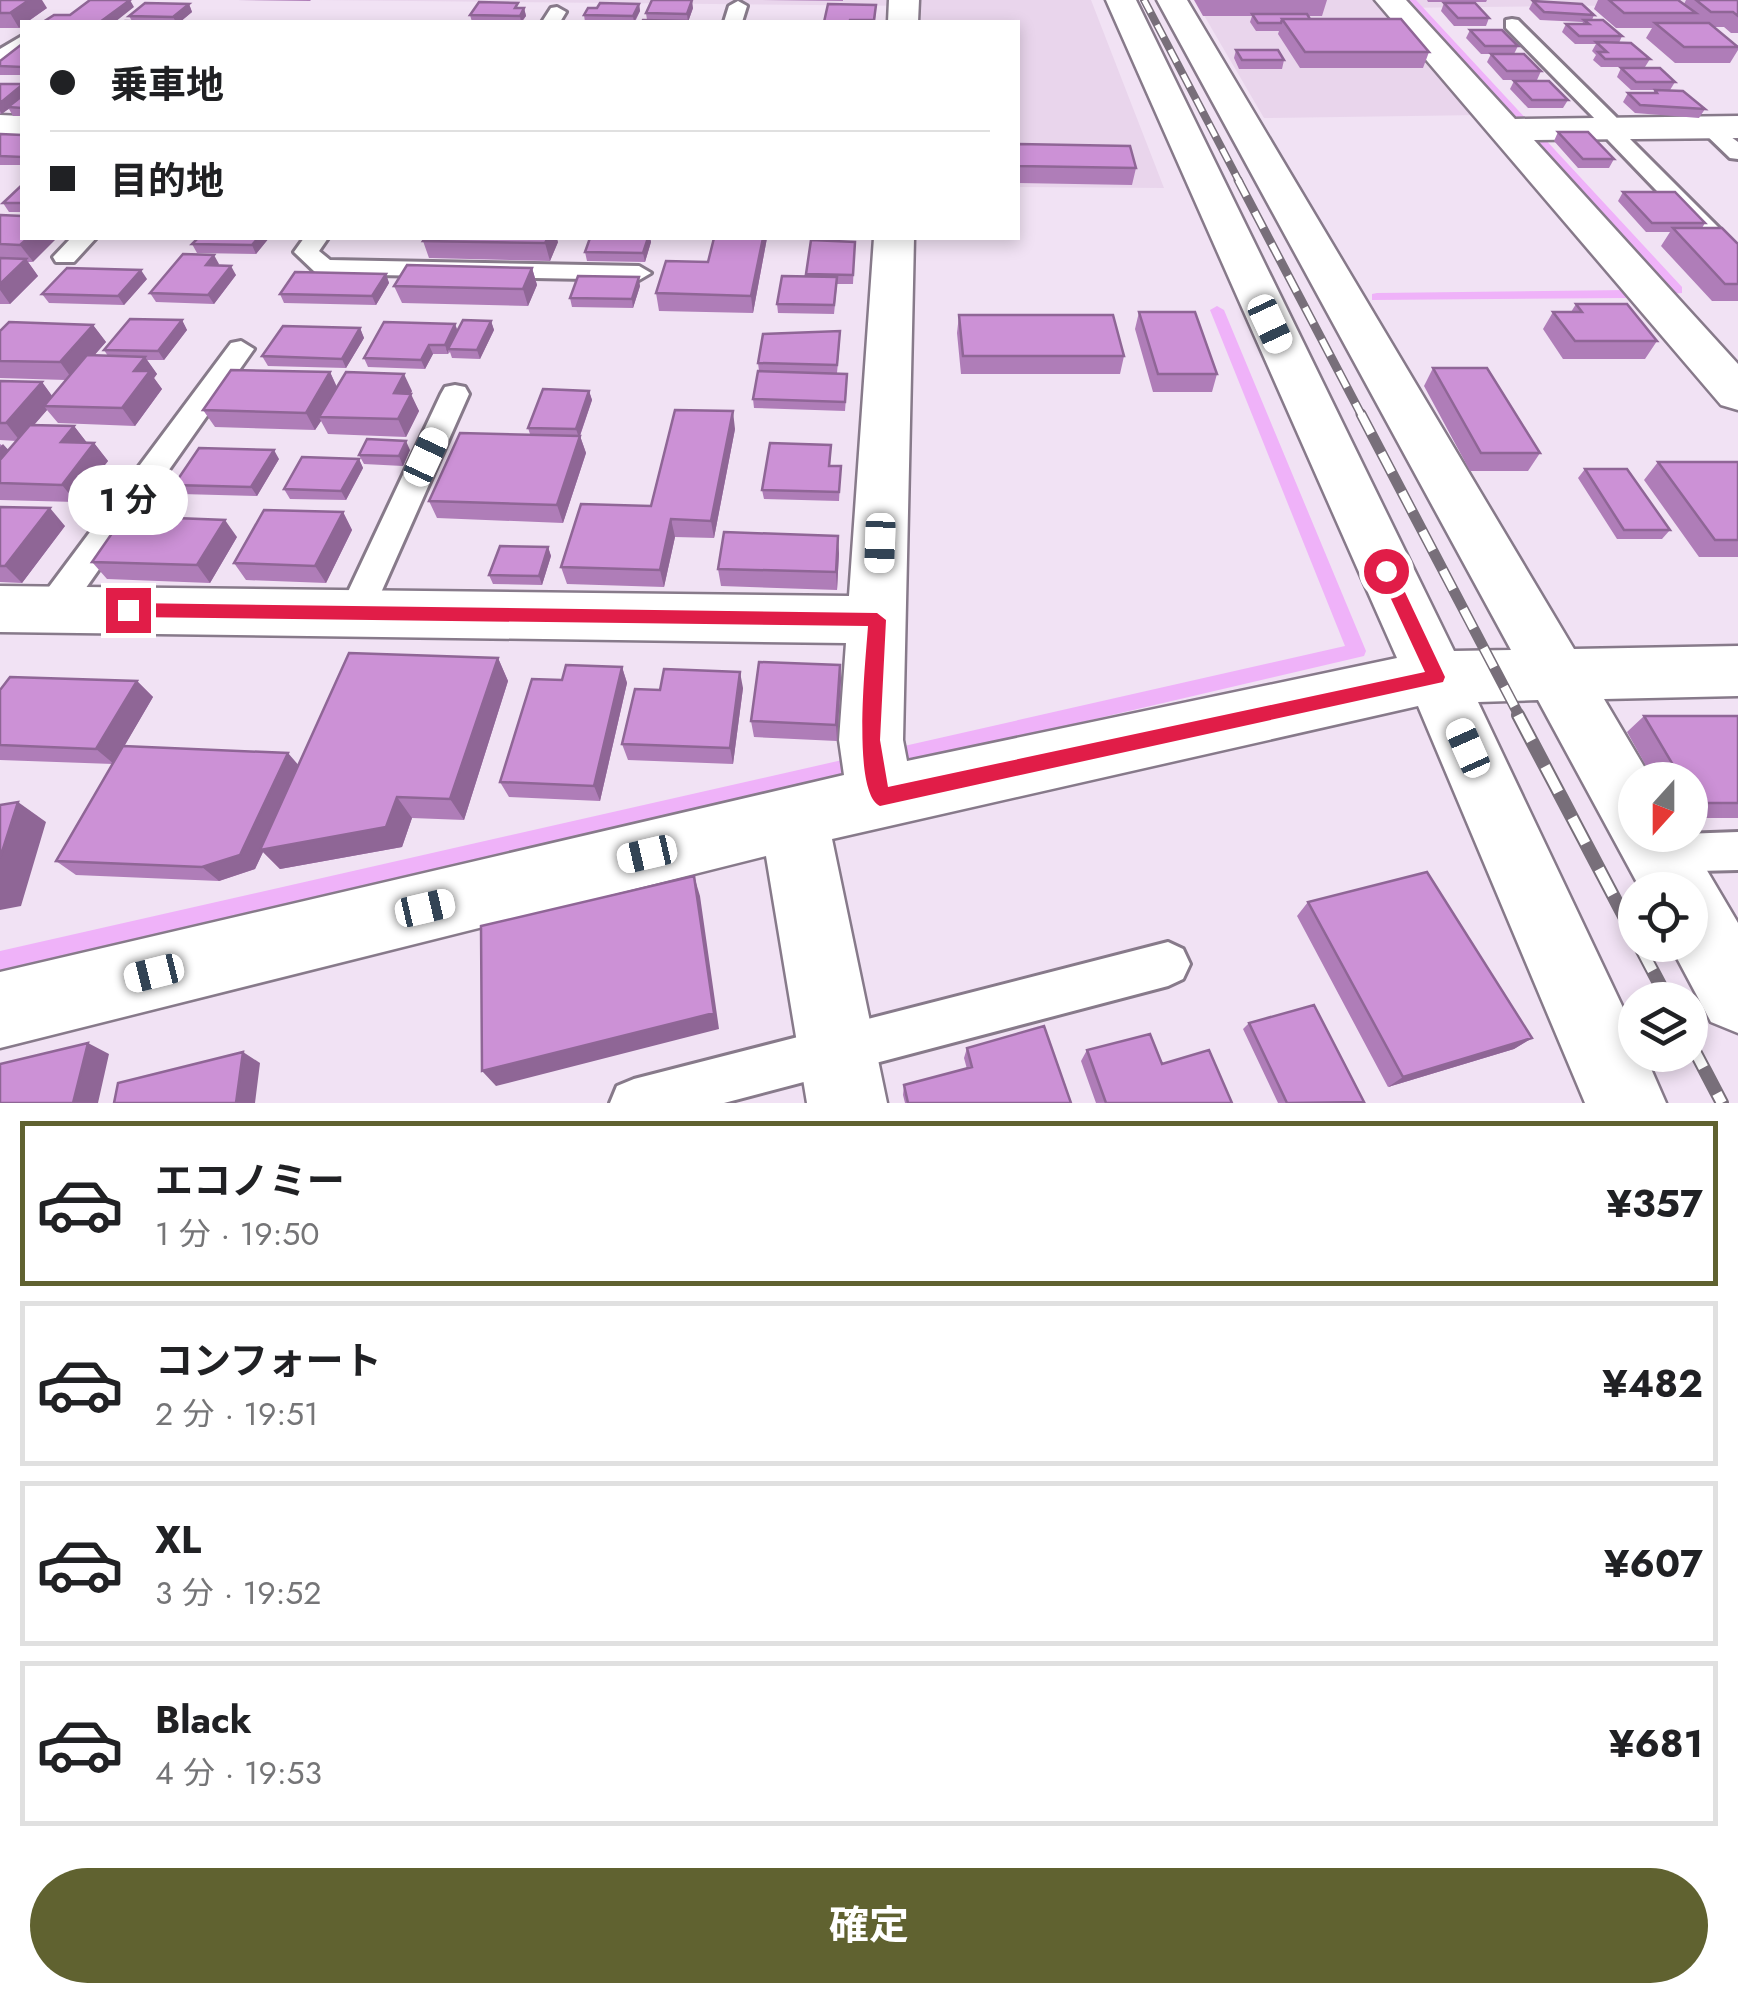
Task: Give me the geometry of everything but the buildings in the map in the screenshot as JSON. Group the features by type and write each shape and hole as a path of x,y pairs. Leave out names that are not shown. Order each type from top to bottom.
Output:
{"street":[{"path":"1121,0 1436,677 1626,1103"},
{"path":"1172,0 1738,995"},
{"path":"1390,0 1738,394"},
{"path":"1505,130 1724,128"},
{"path":"876,769 877,620 894,240"},
{"path":"26,609 877,620"},
{"path":"0,1010 794,819 876,769 1436,677 1738,671"},
{"path":"794,819 842,1076"}],"lane":[{"path":"1512,24 1609,120 1614,136 1738,261"},
{"path":"1724,128 1738,153"},
{"path":"65,257 82,240"},
{"path":"315,240 306,252 324,267 639,273"},
{"path":"26,609 240,348"},
{"path":"355,613 455,394"},
{"path":"1662,860 1738,851"},
{"path":"634,1103 842,1076 1168,964"}],"shaded area":[{"path":"315,0 1091,0 1164,188 1020,187 1020,20 918,20 917,6"},
{"path":"1195,0 1738,0 1738,4 1393,8 1482,115 1264,118"}],"waterway":[{"path":"1377,297 1677,290 1411,0"},
{"path":"0,963 1357,651 1217,310"}],"railway":[{"path":"1144,0 1240,183"},
{"path":"1238,180 1362,416"},
{"path":"1361,414 1520,717"},
{"path":"1518,715 1618,905"},
{"path":"1648,962 1659,982"},
{"path":"1706,1072 1722,1103"}],"route":[{"path":"128,610 877,620 871,740 880,797 1436,677 1386,571"}]}
